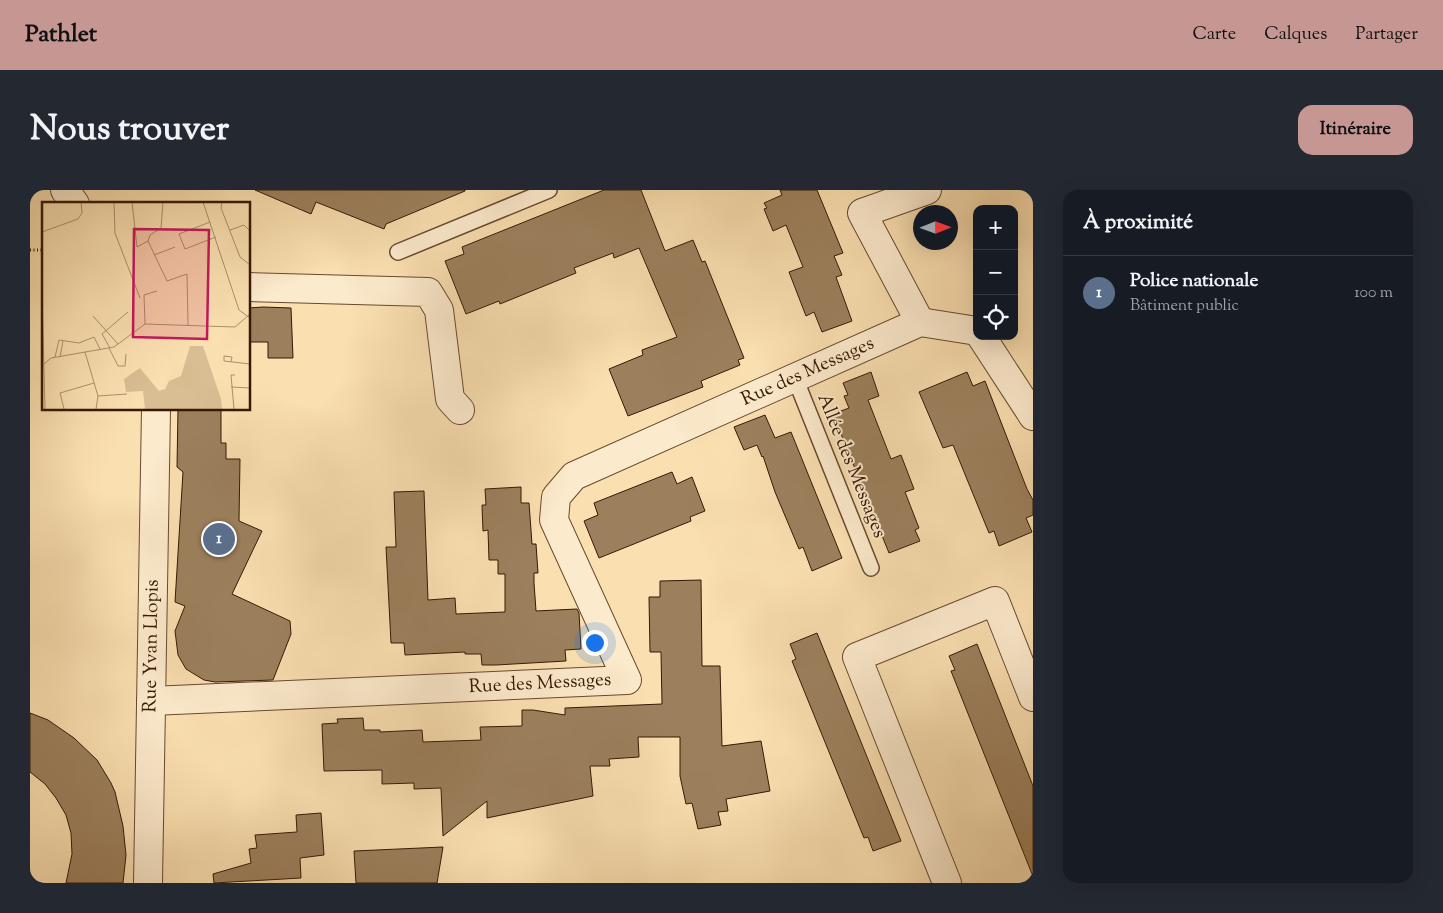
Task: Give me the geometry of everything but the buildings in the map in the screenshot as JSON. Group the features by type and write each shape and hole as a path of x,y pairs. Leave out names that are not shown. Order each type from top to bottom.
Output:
{"street":[{"path":"65,190 74,202"},
{"path":"927,190 862,213 920,322 973,330"},
{"path":"250,287 428,292 439,310 450,399 460,410"},
{"name":"Rue des Messages","path":"151,701 627,680 554,520 556,497 574,476 920,322"},
{"path":"984,340 1033,416"},
{"name":"Rue Yvan Llopis","path":"148,883 156,410"},
{"path":"947,883 857,657 995,601 1033,697"}],"lane":[{"path":"398,252 549,190"},
{"name":"Allée des Messages","path":"795,378 871,568"}],"place":[{"name":"Police nationale","path":"219,539"}]}
